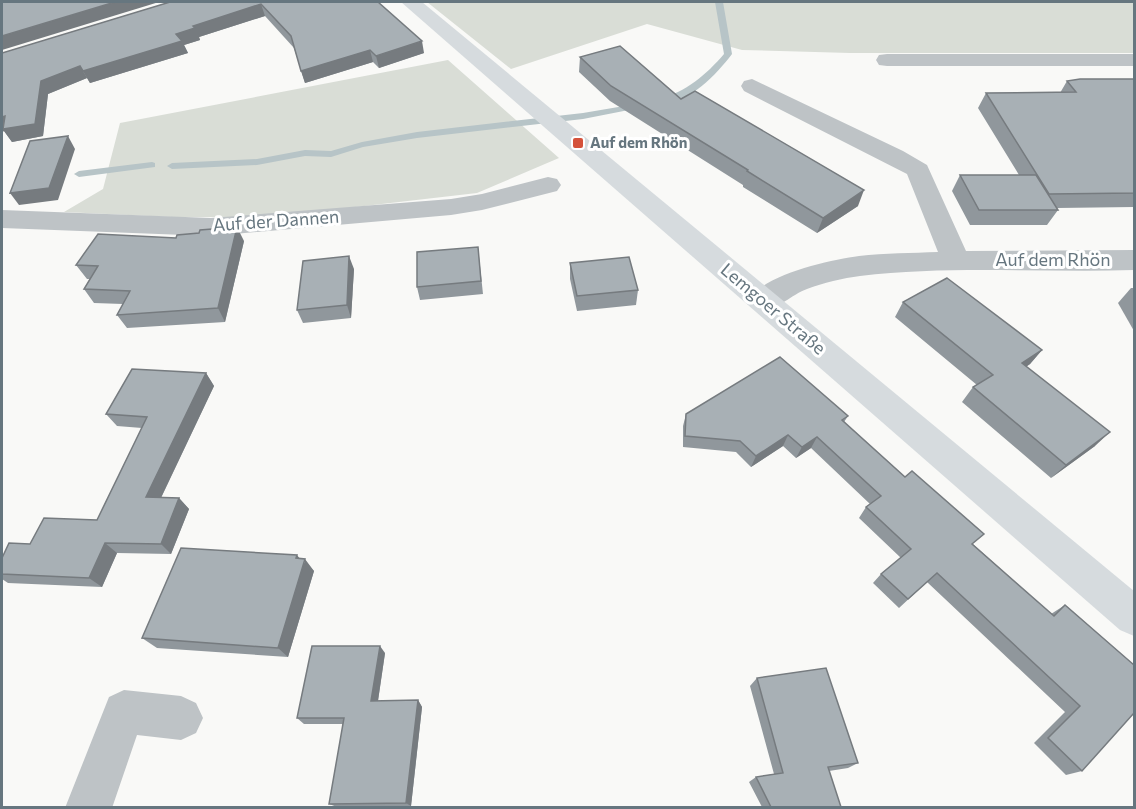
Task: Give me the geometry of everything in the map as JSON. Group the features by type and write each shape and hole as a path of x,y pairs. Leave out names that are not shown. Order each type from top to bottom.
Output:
{"main road":[{"name":"Lemgoer Straße","path":"411,2 1134,616"}],"street":[{"path":"887,60 1134,60"},
{"path":"752,86 918,170 956,261"},
{"name":"Auf der Dannen","path":"2,219 211,227 451,207 482,202 548,185"},
{"name":"Auf dem Rhön","path":"764,300 797,281 859,266 956,261 1134,260"},
{"path":"88,807 124,712 181,718"}],"shaded area":[{"path":"427,2 1134,2 1134,53 850,53 742,50 647,24 511,69"},
{"path":"448,60 559,158 477,193 269,217 172,217 64,212 103,189 120,123"}],"building":[{"path":"2,2 115,2 2,36"},
{"path":"170,2 378,2 422,41 376,56 370,50 301,71 291,36 261,4 193,26 195,28 176,34 182,41 83,71 80,66 41,81 35,124 3,129 5,116 2,117 2,53"},
{"path":"620,46 681,99 695,91 864,190 823,218 611,86 580,57"},
{"path":"1134,79 1134,193 1049,194 986,93 1076,92 1067,81"},
{"path":"68,136 49,188 10,193 30,141"},
{"path":"960,175 1036,175 1058,210 979,210"},
{"path":"237,227 218,308 117,315 130,291 84,289 98,266 76,265 98,234 176,238 177,235 199,233 200,230"},
{"path":"478,247 481,281 417,287 417,252"},
{"path":"349,256 347,305 297,310 303,261"},
{"path":"629,257 638,290 577,296 570,263"},
{"path":"947,278 1042,350 1022,363 1110,432 1066,465 973,387 993,375 903,302"},
{"path":"780,357 848,416 842,420 905,477 912,471 984,534 972,544 1054,616 1065,605 1134,665 1134,713 1082,771 1048,738 1080,706 937,573 908,599 881,574 911,549 866,507 881,496 817,437 802,447 788,435 756,456 740,441 685,436 686,414"},
{"path":"132,369 206,373 146,497 179,498 161,544 105,543 89,578 2,574 2,558 9,543 30,544 44,518 97,520 147,417 106,414"},
{"path":"181,548 297,555 296,558 305,559 278,648 142,638"},
{"path":"312,646 380,646 371,701 418,700 406,803 329,804 344,718 297,718"},
{"path":"826,668 858,763 828,767 841,807 771,807 756,777 783,773 757,678"}],"waterway":[{"path":"662,101 691,89 728,54 719,2"},
{"path":"172,166 257,162 305,153 331,154 362,145 417,135 583,116 636,106"},
{"path":"79,174 152,165"}],"place":[{"name":"Auf dem Rhön","path":"578,143"}]}
